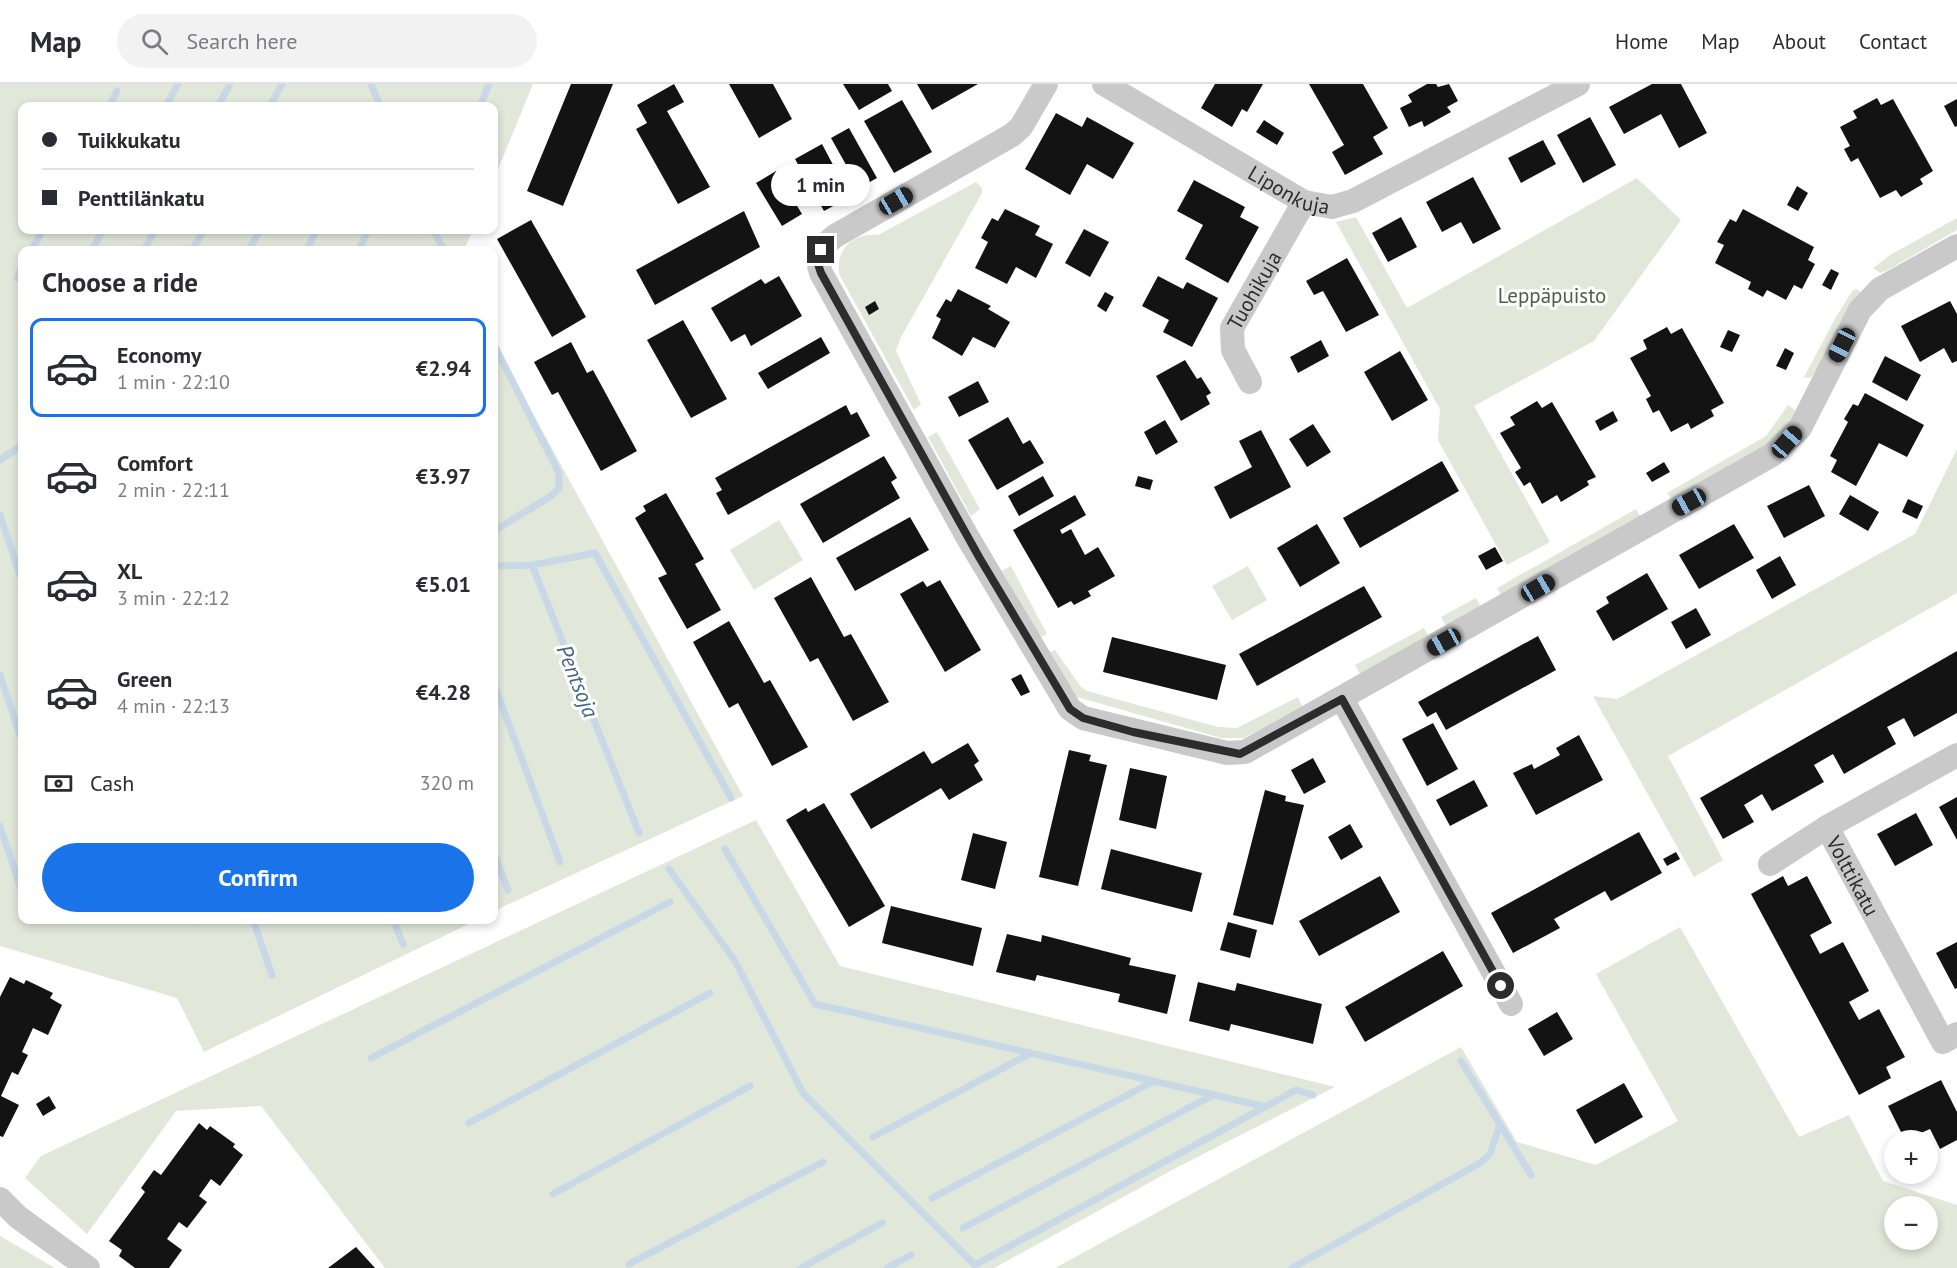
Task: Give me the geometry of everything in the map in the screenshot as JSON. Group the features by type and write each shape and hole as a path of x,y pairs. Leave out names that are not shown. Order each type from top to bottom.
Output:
{"street":[{"path":"1046,84 1020,127 1012,135 829,241 818,256 821,273 1033,651 1076,714 1133,732 1240,754 1342,699 1772,455 1800,428 1860,310 1880,289 1957,246"},
{"name":"Liponkuja","path":"1104,84 1304,202 1332,207 1353,201 1578,84"},
{"name":"Tuohikuja","path":"1250,382 1233,350 1232,328 1304,202"},
{"path":"1342,699 1511,1004"},
{"name":"Volttikatu","path":"1957,755 1827,827 1943,1042 1957,1034"},
{"path":"1770,864 1827,827"},
{"path":"0,1199 35,1231 88,1268"}],"green space":[{"path":"0,84 533,84 498,169 498,102 18,102 18,234 471,234 466,246 18,246 18,924 469,924 204,1052 177,998 0,946"},
{"name":"Leppäpuisto","path":"1637,178 1681,220 1594,341 1474,406 1550,542 1507,565 1438,440 1440,409 1336,222 1356,217 1407,308"},
{"path":"976,182 982,188 982,193 900,339 896,351 921,404 914,410 839,274 840,257 843,250 854,240 869,235 878,235"},
{"path":"1957,218 1957,230 1888,270 1880,273 1873,268 1890,255"},
{"path":"1857,289 1861,293 1815,374 1810,378 1804,377 1837,315 1853,290"},
{"path":"498,350 743,796 498,909"},
{"path":"1788,405 1795,410 1788,425 1760,451 1672,499 1667,493 1766,436"},
{"path":"937,432 980,509 971,516 928,437"},
{"path":"1957,449 1957,593 1668,756 1723,860 1694,877 1593,696 1617,699 1915,534"},
{"path":"1636,509 1640,516 1501,595 1497,588"},
{"path":"779,520 803,560 754,590 730,550"},
{"path":"1011,566 1047,634 1039,638 1002,571"},
{"path":"1248,566 1267,600 1232,620 1212,586"},
{"path":"1476,598 1481,607 1446,626 1441,617"},
{"path":"1424,628 1429,637 1360,674 1355,665"},
{"path":"1055,650 1081,687 1087,691 1218,727 1237,728 1298,697 1302,707 1244,738 1221,738 1077,697 1049,653"},
{"path":"756,820 840,966 1335,1087 1174,1169 994,1268 385,1268 261,1106 176,1111 87,1234 25,1178 41,1156"},
{"path":"1680,927 1799,1137 1849,1115 1884,1184 1892,1184 1929,1196 1884,1196 1884,1250 1938,1250 1938,1199 1957,1205 1957,1268 1055,1268 1461,1047 1517,1142 1596,1165 1678,1121 1596,974"},
{"path":"0,1236 55,1268 0,1268"}],"building":[{"path":"571,84 613,84 563,206 527,191"},
{"path":"674,84 684,102 667,111 710,187 678,204 636,129 647,123 637,105"},
{"path":"729,84 773,84 792,119 759,138"},
{"path":"843,84 888,84 892,91 859,110"},
{"path":"917,84 978,84 932,110"},
{"path":"1215,84 1263,84 1247,112 1242,109 1232,127 1201,108"},
{"path":"1309,84 1363,84 1388,128 1373,137 1383,154 1345,175 1332,152 1344,145"},
{"path":"1427,84 1436,84 1438,87 1449,84 1458,101 1447,107 1451,112 1424,127 1422,121 1409,127 1400,108 1412,102 1408,95"},
{"path":"1652,84 1681,84 1707,133 1679,148 1661,114 1624,134 1609,107"},
{"path":"1877,98 1881,105 1893,99 1933,171 1920,179 1923,184 1901,197 1896,190 1880,198 1858,158 1851,162 1844,149 1850,146 1840,127 1857,118 1853,111"},
{"path":"1957,99 1957,126 1955,127 1944,106"},
{"path":"902,100 932,152 894,173 864,121"},
{"path":"1056,113 1082,127 1087,117 1134,143 1113,179 1087,164 1070,195 1025,169"},
{"path":"1590,117 1616,165 1583,183 1557,135"},
{"path":"1264,120 1284,133 1277,145 1256,132"},
{"path":"849,128 877,178 859,188 831,138"},
{"path":"1543,140 1556,164 1521,183 1508,158"},
{"path":"822,144 850,197 824,211 795,159"},
{"path":"776,171 802,214 782,226 756,183"},
{"path":"1473,177 1501,229 1473,244 1461,222 1442,232 1426,202"},
{"path":"1194,180 1245,207 1240,217 1259,227 1228,283 1185,259 1203,225 1177,211"},
{"path":"1797,186 1808,193 1798,211 1787,205"},
{"path":"1005,209 1040,226 1035,235 1053,244 1036,278 1016,267 1007,284 975,268 988,242 981,238 992,218 998,221"},
{"path":"1743,209 1814,247 1808,260 1815,264 1802,289 1794,285 1786,300 1767,290 1763,297 1748,289 1751,282 1715,263 1724,245 1717,242 1730,219 1736,222"},
{"path":"744,211 760,247 655,305 636,270"},
{"path":"1401,217 1417,247 1388,262 1372,233"},
{"path":"531,220 586,317 552,337 497,239"},
{"path":"1084,229 1109,242 1090,277 1065,263"},
{"path":"1347,258 1379,315 1346,332 1323,291 1314,295 1306,281"},
{"path":"1831,269 1839,273 1831,290 1822,285"},
{"path":"779,276 802,316 751,346 745,334 731,342 711,308 761,279 765,284"},
{"path":"1158,276 1183,289 1187,282 1218,298 1192,347 1163,332 1169,320 1142,306"},
{"path":"958,289 991,306 988,309 1010,322 995,348 973,337 962,356 932,338 941,319 936,316 946,299 951,302"},
{"path":"1105,292 1114,297 1106,312 1097,306"},
{"path":"875,301 879,309 869,315 865,307"},
{"path":"1950,301 1957,314 1957,361 1952,363 1944,348 1920,362 1901,326"},
{"path":"683,320 727,399 691,418 647,340"},
{"path":"1667,327 1671,334 1682,328 1724,403 1711,410 1714,416 1691,429 1688,423 1671,432 1659,410 1653,413 1646,399 1651,396 1630,358 1647,349 1643,340"},
{"path":"1728,330 1740,335 1732,352 1720,347"},
{"path":"821,337 830,353 768,389 758,373"},
{"path":"1321,340 1329,356 1298,373 1290,357"},
{"path":"571,342 587,373 593,370 637,451 601,471 558,392 552,395 534,362"},
{"path":"1785,348 1794,353 1786,370 1776,366"},
{"path":"1400,351 1428,400 1392,421 1364,372"},
{"path":"1885,356 1921,375 1907,401 1872,382"},
{"path":"1185,360 1197,379 1201,377 1211,393 1206,396 1210,404 1181,421 1156,376"},
{"path":"978,381 989,402 959,417 948,397"},
{"path":"1865,393 1924,425 1907,457 1879,443 1856,486 1831,472 1837,460 1830,456 1848,422 1844,419 1853,404 1858,406"},
{"path":"1537,401 1542,408 1552,402 1596,477 1587,481 1589,485 1561,502 1557,495 1542,504 1530,482 1524,486 1515,472 1521,468 1500,433 1515,425 1510,417"},
{"path":"846,405 851,415 857,412 870,436 728,515 716,493 722,490 715,478"},
{"path":"1613,411 1618,421 1600,431 1595,421"},
{"path":"1008,417 1023,444 1030,440 1044,463 997,490 968,440"},
{"path":"1165,420 1178,442 1156,455 1144,432"},
{"path":"1313,424 1331,452 1307,467 1289,439"},
{"path":"1261,430 1291,487 1230,519 1214,487 1252,467 1239,441"},
{"path":"884,456 897,478 891,482 900,498 823,543 800,504"},
{"path":"1442,461 1459,491 1360,548 1343,518"},
{"path":"1664,462 1670,472 1652,482 1646,473"},
{"path":"1043,476 1054,496 1019,516 1008,496"},
{"path":"1138,476 1153,480 1150,490 1135,486"},
{"path":"1809,485 1825,516 1784,538 1767,506"},
{"path":"666,493 704,559 695,564 721,610 687,629 658,578 667,574 635,518 646,511 643,506"},
{"path":"1075,495 1086,515 1060,530 1062,534 1071,529 1085,555 1098,547 1115,576 1088,591 1091,596 1074,605 1071,601 1058,608 1013,530"},
{"path":"1850,495 1879,512 1868,531 1839,514"},
{"path":"1908,499 1923,506 1917,519 1902,512"},
{"path":"910,517 929,550 855,591 836,558"},
{"path":"1317,524 1340,563 1300,587 1277,548"},
{"path":"1734,524 1754,558 1699,589 1679,555"},
{"path":"1495,547 1503,561 1486,570 1478,556"},
{"path":"1780,556 1796,585 1772,599 1756,570"},
{"path":"1647,573 1668,609 1613,641 1596,611 1609,603 1606,597"},
{"path":"811,577 844,637 851,634 889,702 853,721 818,658 810,662 774,598"},
{"path":"940,580 981,650 945,672 900,594 923,581 927,587"},
{"path":"1364,586 1382,617 1257,686 1239,654"},
{"path":"1696,608 1711,635 1686,649 1671,622"},
{"path":"729,621 764,683 770,680 808,747 772,766 738,703 729,708 693,642"},
{"path":"1538,636 1556,670 1446,730 1436,712 1427,717 1418,702"},
{"path":"1112,637 1226,665 1217,700 1103,672"},
{"path":"1957,651 1957,713 1914,737 1904,718 1887,727 1896,744 1844,774 1833,754 1814,765 1824,782 1772,811 1762,794 1744,805 1754,822 1723,839 1700,798"},
{"path":"1021,674 1030,692 1021,696 1011,679"},
{"path":"1433,723 1458,769 1427,786 1402,739"},
{"path":"1579,735 1603,780 1536,815 1513,773 1532,764 1534,769 1560,755 1556,748"},
{"path":"968,743 979,761 974,765 983,780 949,800 941,788 871,829 850,794 924,751 932,764"},
{"path":"1069,750 1091,755 1089,761 1107,765 1078,886 1039,877"},
{"path":"1313,758 1326,782 1304,794 1291,770"},
{"path":"1130,768 1167,776 1156,829 1119,820"},
{"path":"1474,780 1488,806 1450,826 1436,800"},
{"path":"1265,790 1286,796 1285,801 1304,805 1273,925 1233,915"},
{"path":"1957,797 1957,840 1939,807"},
{"path":"824,803 885,906 849,927 786,820 806,808 808,812"},
{"path":"1916,813 1933,845 1895,866 1877,834"},
{"path":"1350,824 1363,847 1341,860 1328,837"},
{"path":"1639,832 1662,873 1611,901 1605,891 1554,919 1560,928 1513,953 1491,913"},
{"path":"973,833 1007,842 995,889 961,880"},
{"path":"1111,849 1202,873 1192,912 1101,889"},
{"path":"1676,852 1680,859 1667,866 1663,859"},
{"path":"1380,876 1400,912 1319,956 1299,921"},
{"path":"1783,876 1788,886 1807,876 1832,923 1810,935 1820,954 1843,942 1869,991 1849,1002 1859,1020 1879,1009 1905,1057 1886,1067 1891,1078 1859,1095 1751,894"},
{"path":"891,906 982,928 973,966 882,943"},
{"path":"1228,922 1257,930 1250,958 1220,950"},
{"path":"1007,934 1041,942 1042,935 1131,958 1129,965 1176,975 1167,1014 1118,1002 1120,994 1037,975 1035,981 996,972"},
{"path":"1957,942 1957,988 1955,989 1936,953"},
{"path":"1443,951 1463,986 1365,1042 1345,1007"},
{"path":"10,977 24,984 26,980 53,993 50,998 62,1005 48,1035 33,1028 22,1052 28,1055 18,1075 12,1072 1,1096 19,1105 3,1137 0,1136 0,997"},
{"path":"1198,982 1235,991 1237,983 1322,1004 1313,1044 1231,1024 1229,1031 1189,1021"},
{"path":"1557,1012 1573,1039 1544,1056 1528,1029"},
{"path":"1941,1080 1957,1112 1957,1140 1940,1149 1938,1130 1900,1130 1888,1106"},
{"path":"1624,1083 1643,1117 1595,1144 1576,1110"},
{"path":"49,1096 56,1108 43,1116 36,1104"},
{"path":"199,1123 207,1130 210,1126 235,1144 233,1147 243,1155 220,1186 211,1179 199,1196 207,1202 187,1228 179,1222 167,1239 182,1250 169,1268 135,1268 119,1256 122,1250 109,1241 145,1192 141,1188 154,1170 161,1175"},
{"path":"356,1247 375,1268 328,1268"}],"waterway":[{"path":"168,102 178,84"},
{"path":"220,102 230,84"},
{"path":"272,102 282,84"},
{"path":"371,84 378,102"},
{"path":"482,102 489,84"},
{"path":"111,102 117,91"},
{"path":"33,246 41,234"},
{"path":"94,246 101,234"},
{"path":"146,246 153,234"},
{"path":"194,246 202,234"},
{"path":"251,246 258,234"},
{"path":"309,246 314,234"},
{"path":"361,246 366,234"},
{"path":"435,234 442,246"},
{"path":"498,353 559,473 559,488 551,496 498,529"},
{"name":"Pentsoja","path":"0,460 18,448"},
{"path":"0,515 18,569"},
{"path":"532,565 595,553 731,798"},
{"name":"Pentsoja","path":"498,566 532,565 639,833"},
{"path":"0,675 18,729"},
{"path":"498,695 560,862"},
{"path":"0,826 18,880"},
{"path":"725,849 815,1004 1263,1106"},
{"path":"498,864 508,890"},
{"path":"669,869 735,961 803,1093 975,1265 1296,1090 1313,1095"},
{"path":"371,1058 670,902"},
{"path":"254,924 272,975"},
{"path":"395,924 403,944"},
{"path":"469,1123 710,993"},
{"path":"873,1137 1031,1053"},
{"path":"1461,1061 1531,1175"},
{"path":"932,1198 1152,1082"},
{"path":"553,1194 750,1086"},
{"path":"963,1228 1213,1095"},
{"path":"1292,1268 1480,1163 1490,1154 1500,1124"},
{"path":"629,1264 823,1162"},
{"path":"801,1268 882,1223"},
{"path":"887,1268 911,1255"}],"route":[{"path":"821,250 817,261 821,273 979,557 1033,651 1070,709 1083,718 1133,732 1240,754 1342,699 1501,986"}]}
